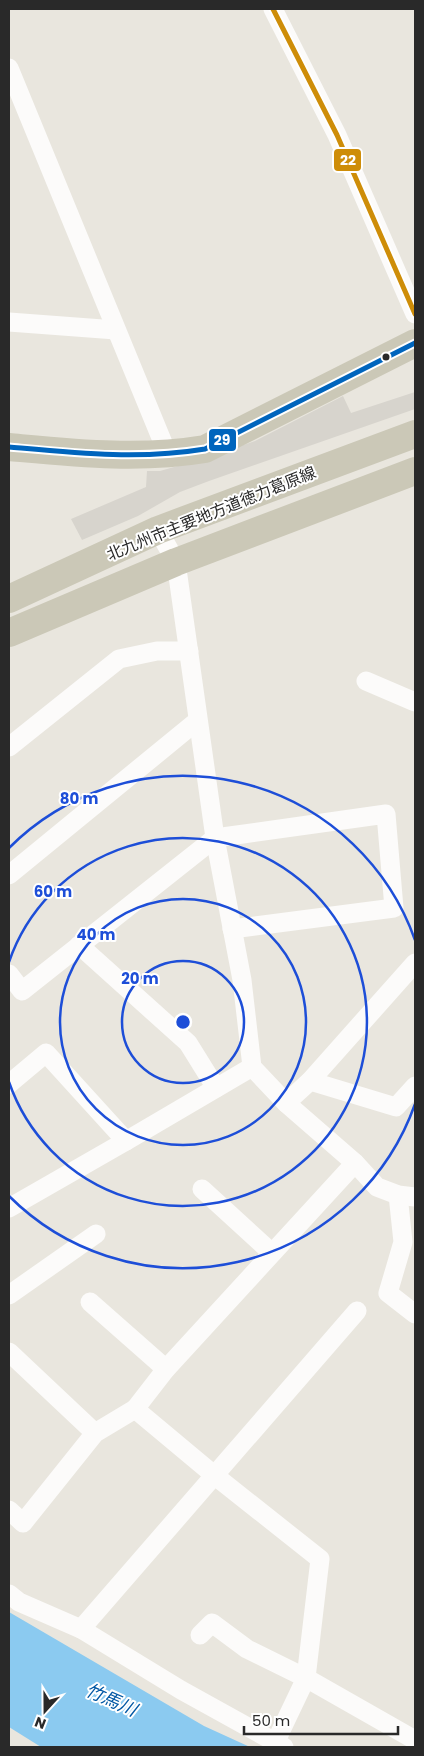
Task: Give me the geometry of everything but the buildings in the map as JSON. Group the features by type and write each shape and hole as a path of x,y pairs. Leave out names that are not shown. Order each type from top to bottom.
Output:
{"main road":[{"path":"9,447 76,454 168,455 205,449 415,343"},
{"name":"北九州市主要地方道徳力葛原線","path":"9,598 158,530 415,434"},
{"name":"北九州市主要地方道徳力葛原線","path":"9,633 176,562 415,471"}],"street":[{"path":"273,9 337,135 415,314"},
{"path":"9,68 168,455"},
{"path":"9,322 116,330"},
{"path":"158,530 176,562 215,838 242,980 252,1067 286,1103 355,1163 378,1187 407,1196 404,1242 388,1293 415,1314"},
{"path":"9,747 119,659 157,651 189,651"},
{"path":"366,681 415,702"},
{"path":"9,875 197,721"},
{"path":"9,974 22,991 215,838 386,814 394,908 232,929"},
{"path":"79,945 188,1043 216,1088"},
{"path":"286,1103 310,1080 415,963"},
{"path":"9,1084 46,1053 126,1141"},
{"path":"9,1208 252,1067"},
{"path":"310,1080 396,1107 415,1086"},
{"path":"9,1510 23,1522 95,1433 135,1409 166,1369 355,1163"},
{"path":"202,1189 272,1253"},
{"path":"9,1295 96,1234"},
{"path":"90,1302 166,1369"},
{"path":"81,1628 357,1311"},
{"path":"9,1352 95,1433"},
{"path":"9,1594 19,1602 81,1628 181,1690 280,1745 306,1678 320,1559 214,1476 135,1409"},
{"path":"200,1635 212,1624 247,1649 306,1678 415,1740"}],"shaded area":[{"path":"415,392 415,409 180,492 138,516 82,540 71,519 146,487 147,471 160,471 255,441 343,396 351,413"}],"water":[{"name":"竹馬川","path":"9,1612 204,1726 250,1747 41,1747 9,1727"}],"transit line":[{"name":"22","path":"273,9 337,135 415,314"},
{"name":"29","path":"9,447 131,455 205,449 415,343"}]}
